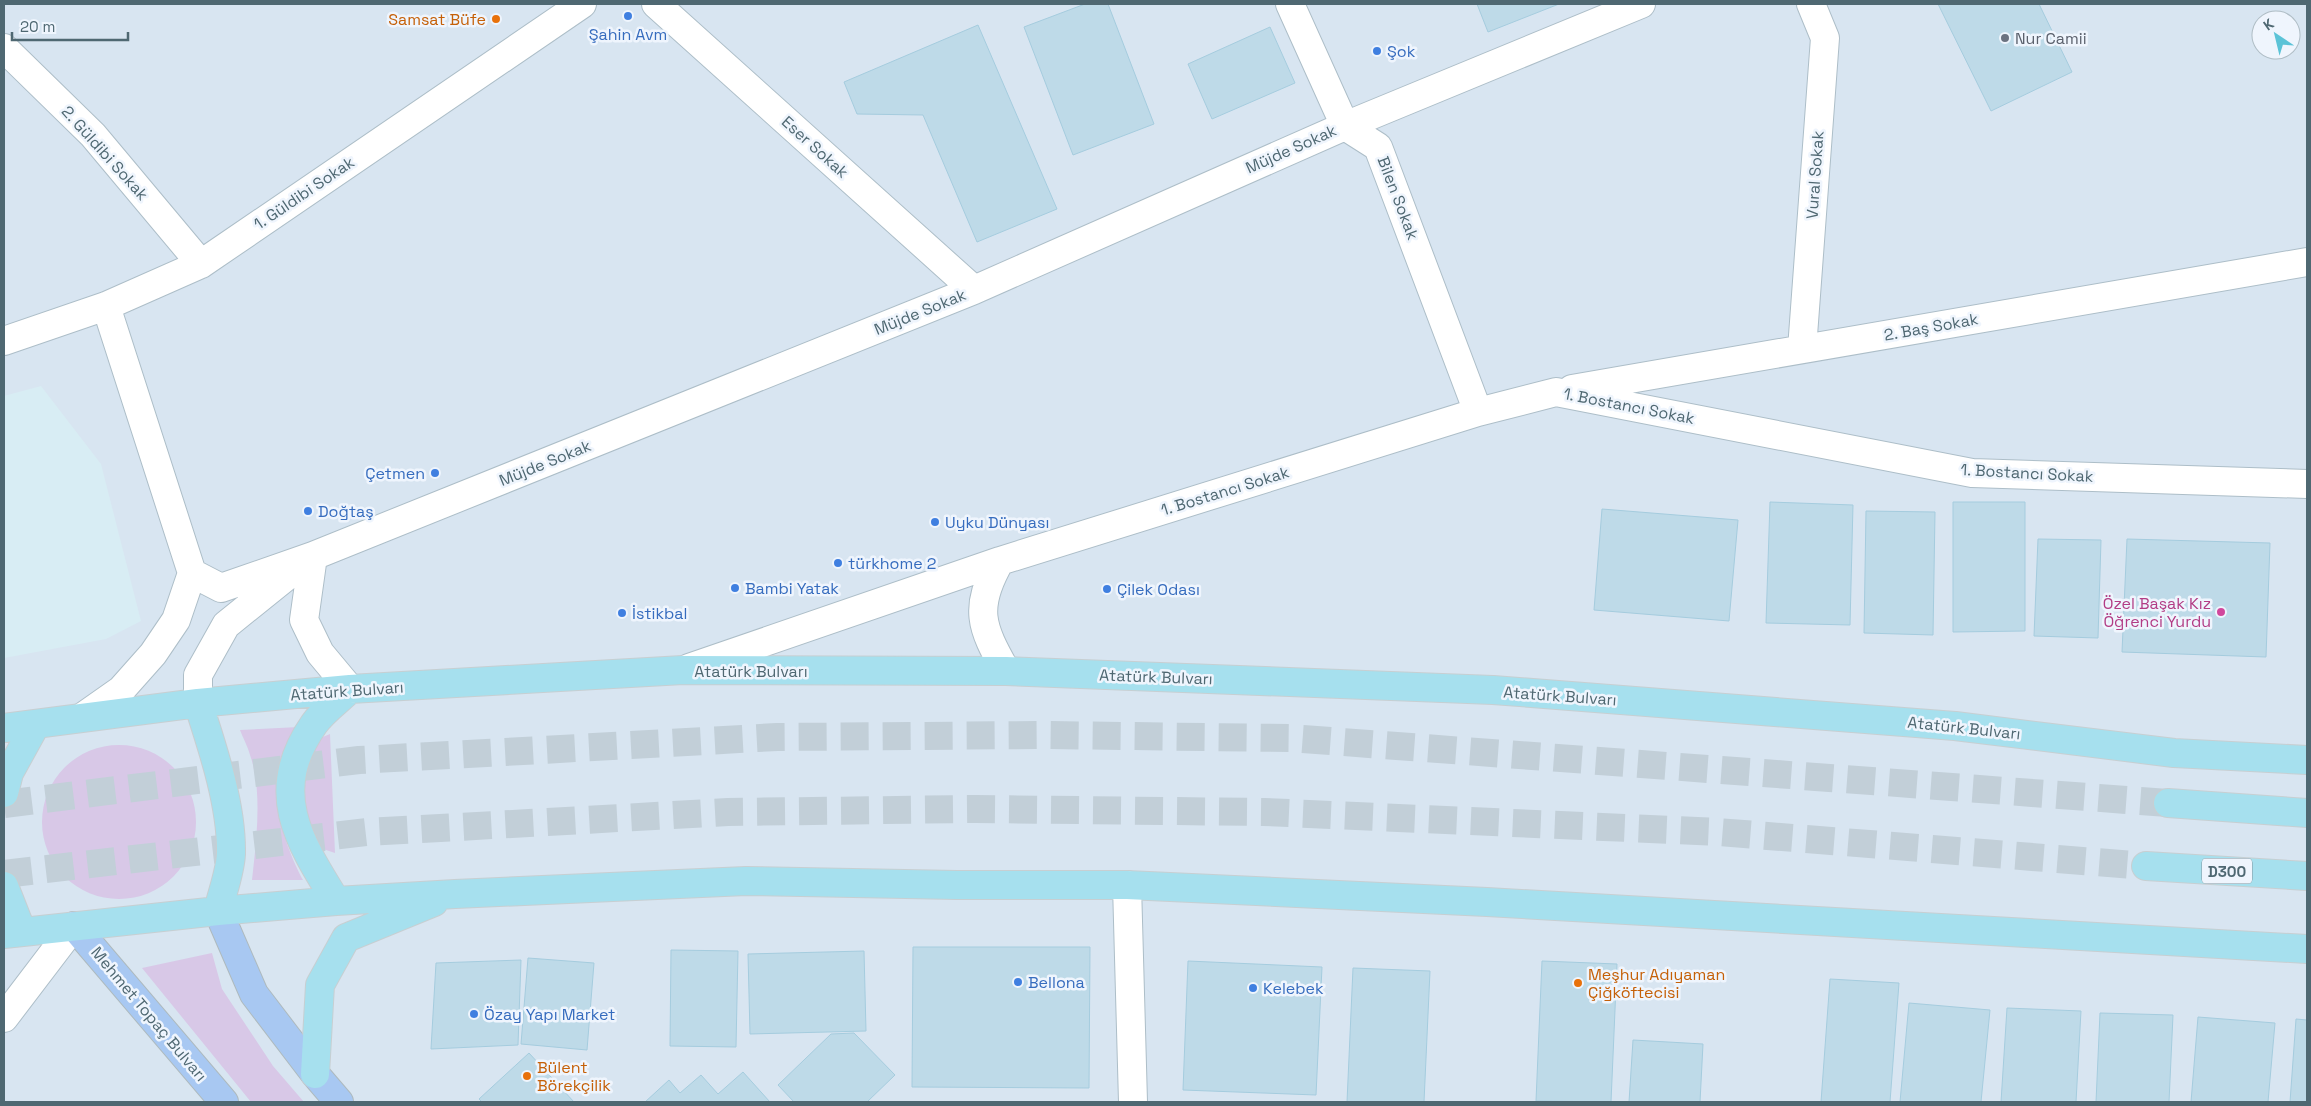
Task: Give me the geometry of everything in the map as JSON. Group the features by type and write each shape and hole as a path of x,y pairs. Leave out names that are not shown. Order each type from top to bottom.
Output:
{"highway":[{"name":"Atatürk Bulvarı","path":"4,728 84,716 198,703 350,689 683,670 1006,672 1492,690 1955,726 2174,754 2307,760"},
{"path":"336,901 308,856 295,822 289,790 294,757 315,722 350,689"},
{"path":"198,703 214,750 226,800 228,818 231,855 218,911"},
{"path":"4,793 9,773 36,724"},
{"path":"2168,803 2307,813"},
{"name":"D300","path":"2146,866 2307,876"},
{"path":"4,886 10,937 74,926 336,901 746,881 957,885 1127,885 1487,902 2307,949"},
{"path":"315,1074 320,984 346,938 455,894"}],"main road":[{"path":"218,911 254,994 315,1074 340,1102"},
{"name":"Mehmet Topaç Bulvarı","path":"74,926 224,1102"}],"street":[{"name":"1. Güldibi Sokak","path":"4,341 106,306 201,264 582,4"},
{"name":"Eser Sokak","path":"656,4 974,290"},
{"path":"1290,4 1345,126"},
{"name":"Müjde Sokak","path":"192,573 221,588 313,556 974,290 1345,126 1642,4"},
{"name":"Vural Sokak","path":"1802,349 1825,38 1811,4"},
{"name":"2. Güldibi Sokak","path":"4,48 93,134 201,264"},
{"name":"Bilen Sokak","path":"1345,126 1378,147 1478,412"},
{"name":"2. Baş Sokak","path":"1556,392 2307,262"},
{"path":"84,716 121,690 153,654 176,620 192,573 106,306"},
{"name":"1. Bostancı Sokak","path":"683,670 1000,561 1478,412 1556,392 1972,473 2307,484"},
{"path":"313,556 304,620 320,653 350,689"},
{"path":"198,703 198,675 226,625 246,607 313,556"},
{"path":"1000,561 987,584 982,616 992,645 1006,672"},
{"path":"1127,885 1133,1102"},
{"path":"4,1018 74,926"}],"shaded area":[{"path":"4,4 2307,4 2307,1102 4,1102"},
{"path":"41,386 101,464 141,621 106,639 4,658 4,396"},
{"path":"299,727 282,784 279,811 286,842 303,880 252,880 257,817 256,785 254,769 240,730"},
{"path":"330,734 335,853 323,849 301,815 305,755 318,739"},
{"path":"119,745 148,751 162,758 173,768 183,779 190,793 196,822 190,851 183,865 173,876 162,886 148,893 119,899 90,893 76,886 65,876 55,865 48,851 42,822 48,793 55,779 65,768 76,758 90,751"},
{"path":"212,953 222,989 273,1066 304,1102 251,1102 142,968"}],"building":[{"path":"1085,4 1108,4 1154,124 1073,155 1024,27"},
{"path":"1477,4 1559,4 1488,32"},
{"name":"Nur Camii","path":"1938,4 2039,4 2072,72 1991,111"},
{"path":"978,25 1057,209 977,242 923,115 857,114 844,82"},
{"path":"1270,27 1295,83 1212,119 1188,64"},
{"path":"1770,502 1853,505 1850,625 1766,623"},
{"path":"1953,502 2025,502 2025,631 1953,632"},
{"path":"1602,509 1738,520 1729,621 1594,610"},
{"path":"1866,511 1935,512 1933,635 1864,633"},
{"path":"2038,539 2101,540 2098,638 2034,636"},
{"path":"2127,539 2270,543 2266,657 2122,652"},
{"path":"913,947 1090,947 1089,1088 912,1087"},
{"path":"671,950 738,951 736,1047 670,1046"},
{"path":"864,951 866,1031 750,1034 748,954"},
{"path":"528,958 594,963 587,1050 521,1044"},
{"path":"521,960 518,1045 431,1049 436,963"},
{"path":"1188,961 1322,967 1316,1095 1183,1090"},
{"path":"1542,961 1617,964 1611,1102 1536,1101"},
{"path":"1353,968 1430,971 1424,1102 1347,1102"},
{"path":"1830,979 1899,983 1890,1102 1821,1102"},
{"path":"1909,1003 1990,1010 1981,1102 1900,1102"},
{"path":"2007,1008 2081,1011 2076,1102 2001,1102"},
{"path":"2100,1013 2173,1015 2169,1102 2096,1102"},
{"path":"2198,1017 2275,1023 2268,1102 2191,1102"},
{"path":"2296,1019 2307,1020 2307,1102 2290,1102"},
{"path":"854,1033 895,1075 867,1102 794,1102 778,1085 831,1034"},
{"path":"1633,1040 1703,1044 1700,1102 1629,1102"},
{"name":"Bülent Börekçilik","path":"529,1053 574,1102 482,1102 479,1099"},
{"path":"743,1072 770,1102 645,1102 669,1080 680,1093 701,1075 718,1094"}],"tunnel":[{"path":"4,804 359,760 777,737 1043,735 1289,738 2168,803"},
{"path":"4,874 367,832 728,812 976,809 1264,812 1718,832 2146,866"}],"place":[{"name":"Şahin Avm","path":"628,16"},
{"name":"Samsat Büfe","path":"496,19"},
{"name":"Nur Camii","path":"2005,38"},
{"name":"Şok","path":"1377,51"},
{"name":"Çetmen","path":"435,473"},
{"name":"Doğtaş","path":"308,511"},
{"name":"Uyku Dünyası","path":"935,522"},
{"name":"türkhome 2","path":"838,563"},
{"name":"Bambi Yatak","path":"735,588"},
{"name":"Çilek Odası","path":"1107,589"},
{"name":"Özel Başak Kız Öğrenci Yurdu","path":"2221,612"},
{"name":"İstikbal","path":"622,613"},
{"name":"Bellona","path":"1018,982"},
{"name":"Meşhur Adıyaman Çiğköftecisi","path":"1578,983"},
{"name":"Kelebek","path":"1253,988"},
{"name":"Özay Yapı Market","path":"474,1014"},
{"name":"Bülent Börekçilik","path":"527,1076"}]}
